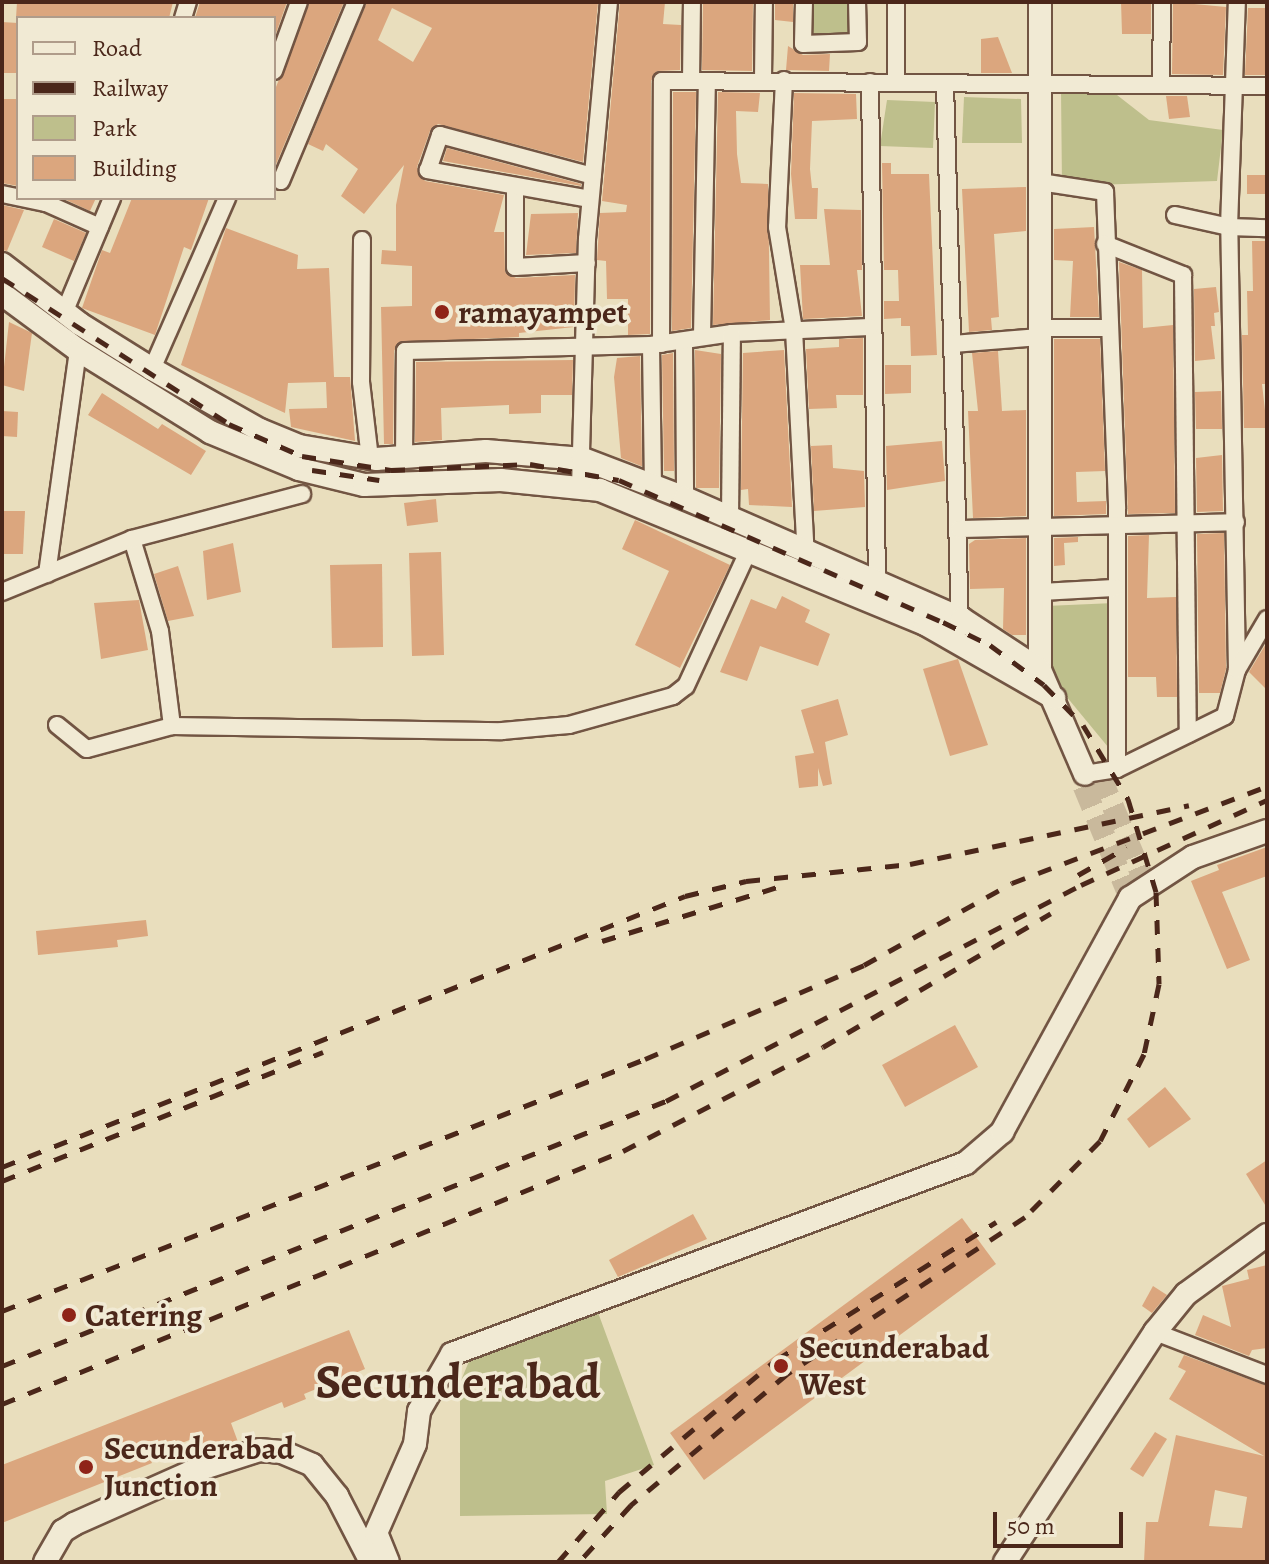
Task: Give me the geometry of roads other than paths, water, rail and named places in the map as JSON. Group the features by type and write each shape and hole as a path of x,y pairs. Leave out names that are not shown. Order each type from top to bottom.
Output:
{"street":[{"path":"276,65 299,2"},
{"path":"281,181 356,2"},
{"path":"580,488 590,199 609,2"},
{"path":"692,2 699,81 702,336"},
{"path":"763,79 764,2"},
{"path":"804,2 803,44 858,42 857,2"},
{"path":"896,2 896,83"},
{"path":"1040,2 1037,82 1040,182 1040,670 1085,774 1117,769 1225,716 1237,670 1229,227 1237,2"},
{"path":"1161,83 1162,2"},
{"path":"653,485 662,81 763,79 1267,86"},
{"path":"784,80 777,227 794,330 807,550 803,573"},
{"path":"870,82 870,327 877,580"},
{"path":"945,83 962,619 958,641"},
{"path":"590,199 515,189 428,170 440,135 593,176"},
{"path":"1040,182 1101,188 1116,525 1117,769"},
{"path":"515,189 515,267 587,263"},
{"path":"46,200 100,227"},
{"path":"64,313 111,200"},
{"path":"152,369 226,200"},
{"path":"1175,215 1229,227 1267,228"},
{"path":"362,240 361,382 377,484"},
{"path":"1105,244 1183,275 1188,734"},
{"path":"2,264 64,313 152,369 260,430 297,456 404,459 486,451 583,459 730,517 753,539 803,573 958,641 1020,683 1054,698"},
{"path":"2,294 78,350 210,432 297,456 377,484 501,480 600,490 753,539 807,550 962,619 1040,670"},
{"path":"404,459 405,351 587,348 684,342 702,336 732,333 870,327"},
{"path":"953,344 1040,332 1109,328"},
{"path":"730,517 732,333"},
{"path":"684,342 685,498"},
{"path":"47,574 78,350"},
{"path":"2,592 132,539 302,494"},
{"path":"959,529 1236,522"},
{"path":"132,539 160,631 172,726"},
{"path":"57,725 87,749 172,726 502,731 569,725 673,696 686,686 753,539"},
{"path":"1040,592 1115,588"},
{"path":"1237,670 1267,619"},
{"path":"388,1562 376,1533 415,1444 419,1411 452,1354 966,1163 1002,1132 1130,898 1193,857 1267,831"},
{"path":"1005,1562 1155,1332 1197,1284 1267,1235"},
{"path":"1155,1332 1267,1375"},
{"path":"45,1562 63,1531 74,1524 191,1472 259,1450 282,1452 312,1465 337,1496 371,1562"}],"tunnel":[{"path":"1130,898 1082,782 1085,774 1100,776 1147,887"}],"railway":[{"path":"2,278 229,424 302,456 391,470 530,464 619,480 943,622 990,645 1044,685 1083,725 1128,799 1156,892 1159,984 1144,1054 1100,1141 1025,1217 787,1374 631,1505 579,1562"},
{"path":"312,470 379,480"},
{"path":"2,1311 645,1059 864,965 1012,883 1267,786"},
{"path":"2,1366 666,1101 1081,885 1267,800"},
{"path":"2,1167 685,896 746,881 910,864 1189,805"},
{"path":"1078,875 1127,847"},
{"path":"602,941 777,887"},
{"path":"2,1404 623,1151 823,1047 1051,913"},
{"path":"2,1181 323,1052"},
{"path":"558,1562 619,1492 776,1360 996,1222"}],"place":[{"name":"ramayampet","path":"442,312"},
{"name":"Catering","path":"69,1315"},
{"name":"Secunderabad West","path":"781,1366"},
{"name":"Secunderabad Junction","path":"86,1467"}],"district":[{"name":"Secunderabad","path":"458,1383"}]}
